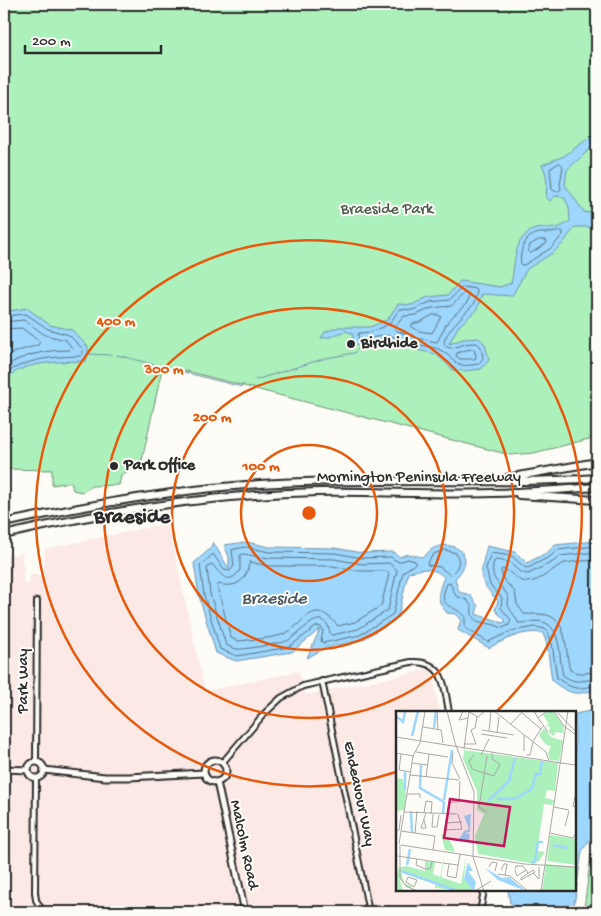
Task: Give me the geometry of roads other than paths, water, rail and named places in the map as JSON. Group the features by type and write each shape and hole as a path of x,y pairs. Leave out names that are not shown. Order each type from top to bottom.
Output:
{"highway":[{"path":"491,481 597,462"},
{"name":"Mornington Peninsula Freeway","path":"4,523 109,502 246,485 323,482 554,481 597,478"},
{"name":"Mornington Peninsula Freeway","path":"4,535 50,524 168,505 242,497 317,492 491,493 597,487"},
{"path":"491,493 597,500"}],"street":[{"name":"Park Way","path":"36,762 37,601"},
{"path":"222,763 264,714 281,698 302,686 322,681 422,661 432,664 438,671 449,711"},
{"name":"Endeavour Way","path":"322,681 369,912"},
{"path":"215,760 222,763 225,768 225,775 217,782 209,781 204,773 204,767 209,762 215,760"},
{"path":"28,770 30,765 36,762 41,764 44,770"},
{"path":"4,769 28,770"},
{"path":"28,770 30,775 36,778"},
{"path":"44,770 106,777 204,773"},
{"path":"36,778 41,776 44,770"},
{"path":"36,778 35,892 36,900 43,912"},
{"name":"Malcolm Road","path":"217,782 245,912"},
{"path":"480,912 484,891"}],"water":[{"path":"597,132 597,144 567,170 565,185 584,212 597,214 597,227 575,227 554,252 527,269 512,296 482,294 477,309 458,327 449,344 463,339 479,338 485,344 489,360 481,369 453,370 436,354 413,349 389,340 375,342 363,349 354,343 352,333 345,331 330,337 321,338 325,332 339,327 370,327 387,320 398,304 412,305 428,297 448,295 460,281 500,287 511,283 516,252 523,238 536,229 556,228 570,221 569,207 564,197 555,196 550,201 546,197 546,177 542,165 564,156"},
{"path":"27,308 50,325 72,330 88,347 86,361 53,362 30,366 10,375 4,383 4,312"},
{"name":"Braeside","path":"597,541 597,692 573,693 552,681 547,645 543,633 522,634 489,648 458,630 461,619 456,614 447,613 439,600 439,592 444,577 436,571 427,569 408,573 398,617 362,640 325,648 307,658 320,629 292,652 236,661 216,653 199,596 194,563 210,549 213,542 229,569 229,557 224,545 247,542 269,547 335,548 362,553 393,552 400,557 407,554 423,557 437,547 453,546 462,552 465,562 455,579 459,592 470,595 478,606 476,614 502,623 506,621 495,610 498,601 486,587 482,576 487,546 515,552 527,563 548,552 555,545"},
{"path":"590,711 597,712 597,836 591,838 582,851 574,906 563,912 519,912 519,907 510,903 508,891 576,891 576,714"}],"waterway":[{"path":"255,380 326,358 354,353 360,347"},
{"path":"87,354 111,355"},
{"path":"117,355 242,387 244,384"}],"place":[{"name":"Birdhide","path":"351,344"},
{"name":"Park Office","path":"114,466"}],"district":[{"name":"Braeside","path":"132,518"}],"park label":[{"name":"Braeside Park","path":"387,210"}]}
